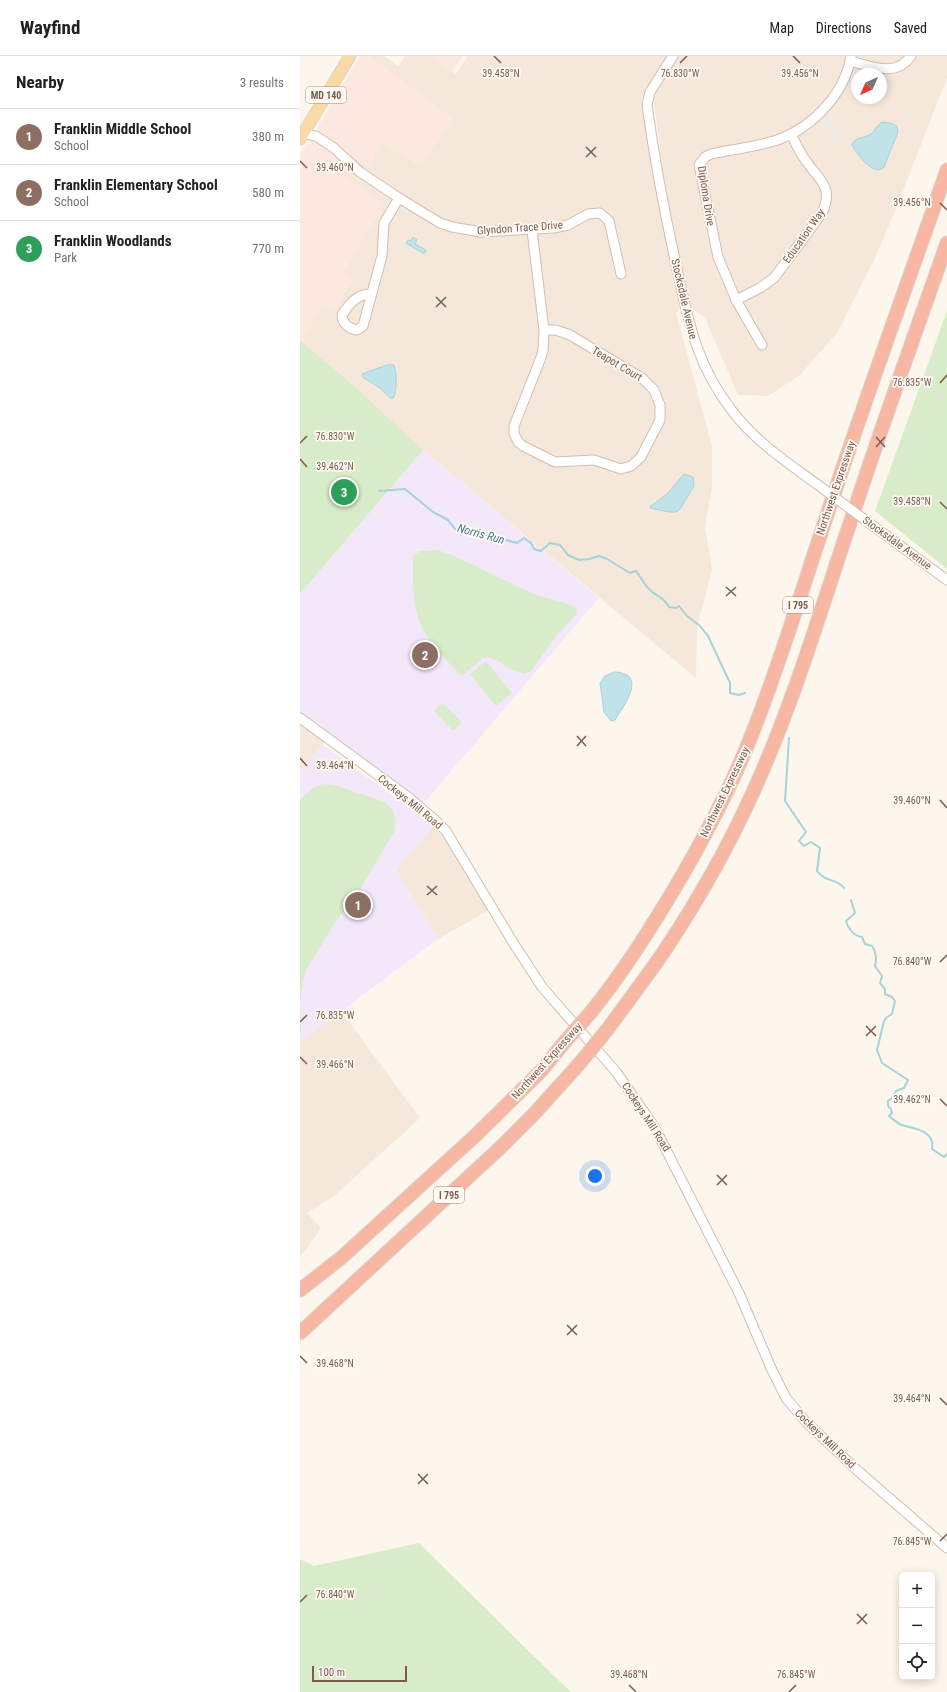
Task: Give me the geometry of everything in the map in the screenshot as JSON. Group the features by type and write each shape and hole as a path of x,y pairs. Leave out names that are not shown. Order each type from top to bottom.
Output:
{"highway":[{"name":"Northwest Expressway","path":"300,1290 341,1258 476,1135 536,1076 607,992 664,908 712,822 753,731 792,624 845,460 947,170"},
{"name":"I 795","path":"300,1332 501,1147 534,1114 580,1063 607,1030 663,952 679,926 718,860 753,792 794,691 867,470 947,243"},
{"path":"300,1296 341,1258"}],"main road":[{"name":"MD 140","path":"301,135 350,56"}],"street":[{"path":"850,58 886,69 894,69 904,64 911,56"},
{"name":"Stocksdale Avenue","path":"669,58 650,92 647,105 664,209 692,338 706,370 733,412 751,433 767,447 947,580"},
{"name":"Diploma Drive","path":"762,345 736,300 718,257 700,165 705,157 711,154 762,144 791,134 816,116 834,97 846,74 850,58"},
{"name":"Education Way","path":"736,300 760,288 774,278 822,213 825,205 827,197 823,182 801,154 791,134"},
{"name":"Glyndon Trace Drive","path":"301,135 316,136 334,148 360,172 399,198 440,223 462,230 481,232 562,227 588,214 600,213 609,221 621,274"},
{"path":"372,294 382,256 384,223 399,198"},
{"name":"Teapot Court","path":"532,230 544,330 540,360 514,426 514,433 518,442 523,446 555,462 594,460 621,469 631,466 641,458 660,420 660,405 654,390 642,378 570,335 556,330 544,330"},
{"name":"Cockeys Mill Road","path":"300,718 408,797 446,831 514,944 542,987 617,1073 656,1128 739,1293 771,1368 786,1398 806,1422 848,1462 947,1548"}],"shaded area":[{"path":"360,56 368,56 453,118 421,167 380,141 369,166 318,133 318,126"},
{"path":"368,56 385,56 398,66 405,56 430,56 456,74 468,56 669,56 646,92 681,306 676,313 712,446 712,487 705,526 712,570 697,627 696,678 423,450 302,341 323,305 333,311 353,279 343,272 384,204 339,173 318,133 368,166 380,141 452,118"},
{"path":"430,56 463,56 452,72"},
{"path":"677,56 947,56 947,78 896,209 875,258 837,333 800,375 768,396 738,395 705,318 692,308 678,253 666,194 654,101 658,86"},
{"path":"829,117 846,135 837,143 820,124"},
{"path":"314,139 330,148 345,163 339,173 384,204 343,272 353,279 333,311 323,305 302,341 300,340 300,154"},
{"path":"423,450 599,598 423,804 300,713 300,594"},
{"path":"300,723 325,741 300,772"},
{"path":"322,744 433,826 396,870 438,939 300,1042 300,772"},
{"path":"433,826 450,844 489,910 438,939 396,870"},
{"path":"341,1011 420,1118 335,1195 307,1213 321,1228 300,1256 300,1042"}],"green space":[{"path":"947,311 947,569 875,511"},
{"path":"300,340 358,390 423,450 300,594"},
{"path":"438,550 459,558 534,594 573,606 576,608 577,614 558,634 531,671 525,674 510,669 498,661 488,657 483,658 462,676 438,651 423,630 414,599 413,556 420,551"},
{"path":"486,661 512,693 496,706 470,674"},
{"path":"442,703 462,722 453,731 434,711"},
{"path":"323,784 334,785 385,802 391,808 394,815 394,832 356,896 334,924 305,972 300,999 300,800 313,788"},
{"path":"300,999 301,1031 300,1034"},
{"path":"419,1543 571,1692 300,1692 300,1559 314,1566"}],"water":[{"path":"882,122 891,123 897,126 898,132 884,167 880,170 866,164 852,145 855,140 871,134"},
{"path":"413,237 417,240 415,244 426,250 424,254 406,243 408,240 411,241"},
{"path":"387,365 394,365 396,373 396,389 394,397 391,399 380,388 364,378 362,374"},
{"path":"684,474 693,477 694,486 677,512 650,508 667,494"},
{"path":"614,672 627,675 631,679 632,684 631,691 625,704 615,720 611,721 604,712 600,683 605,676"}],"waterway":[{"name":"Norris Run","path":"379,491 405,489 433,512 448,520 455,529 483,534 517,543 524,538 531,543 534,549 541,551 550,543 560,545 568,555 579,560 599,556 607,559 630,573 636,571 650,590 667,603 669,607 676,608 679,606 708,636 730,683 730,693 739,695 745,693"},
{"path":"789,738 785,801 806,832 799,841 804,846 811,842 820,848 817,871 824,878 838,883 844,888"},
{"path":"851,900 855,913 846,921 847,924 854,934 862,937 865,944 872,946 876,955 875,966 882,976 880,983 885,989 885,994 892,997 895,1001 892,1014 884,1021 877,1050 882,1063 908,1080 904,1088 896,1091 892,1098 888,1101 888,1106 892,1113 889,1116 901,1125 920,1130 925,1133 931,1139 932,1149 944,1157 947,1154"}],"place":[{"name":"Franklin Woodlands","path":"344,492"},
{"name":"Franklin Elementary School","path":"425,655"},
{"name":"Franklin Middle School","path":"358,905"}]}
